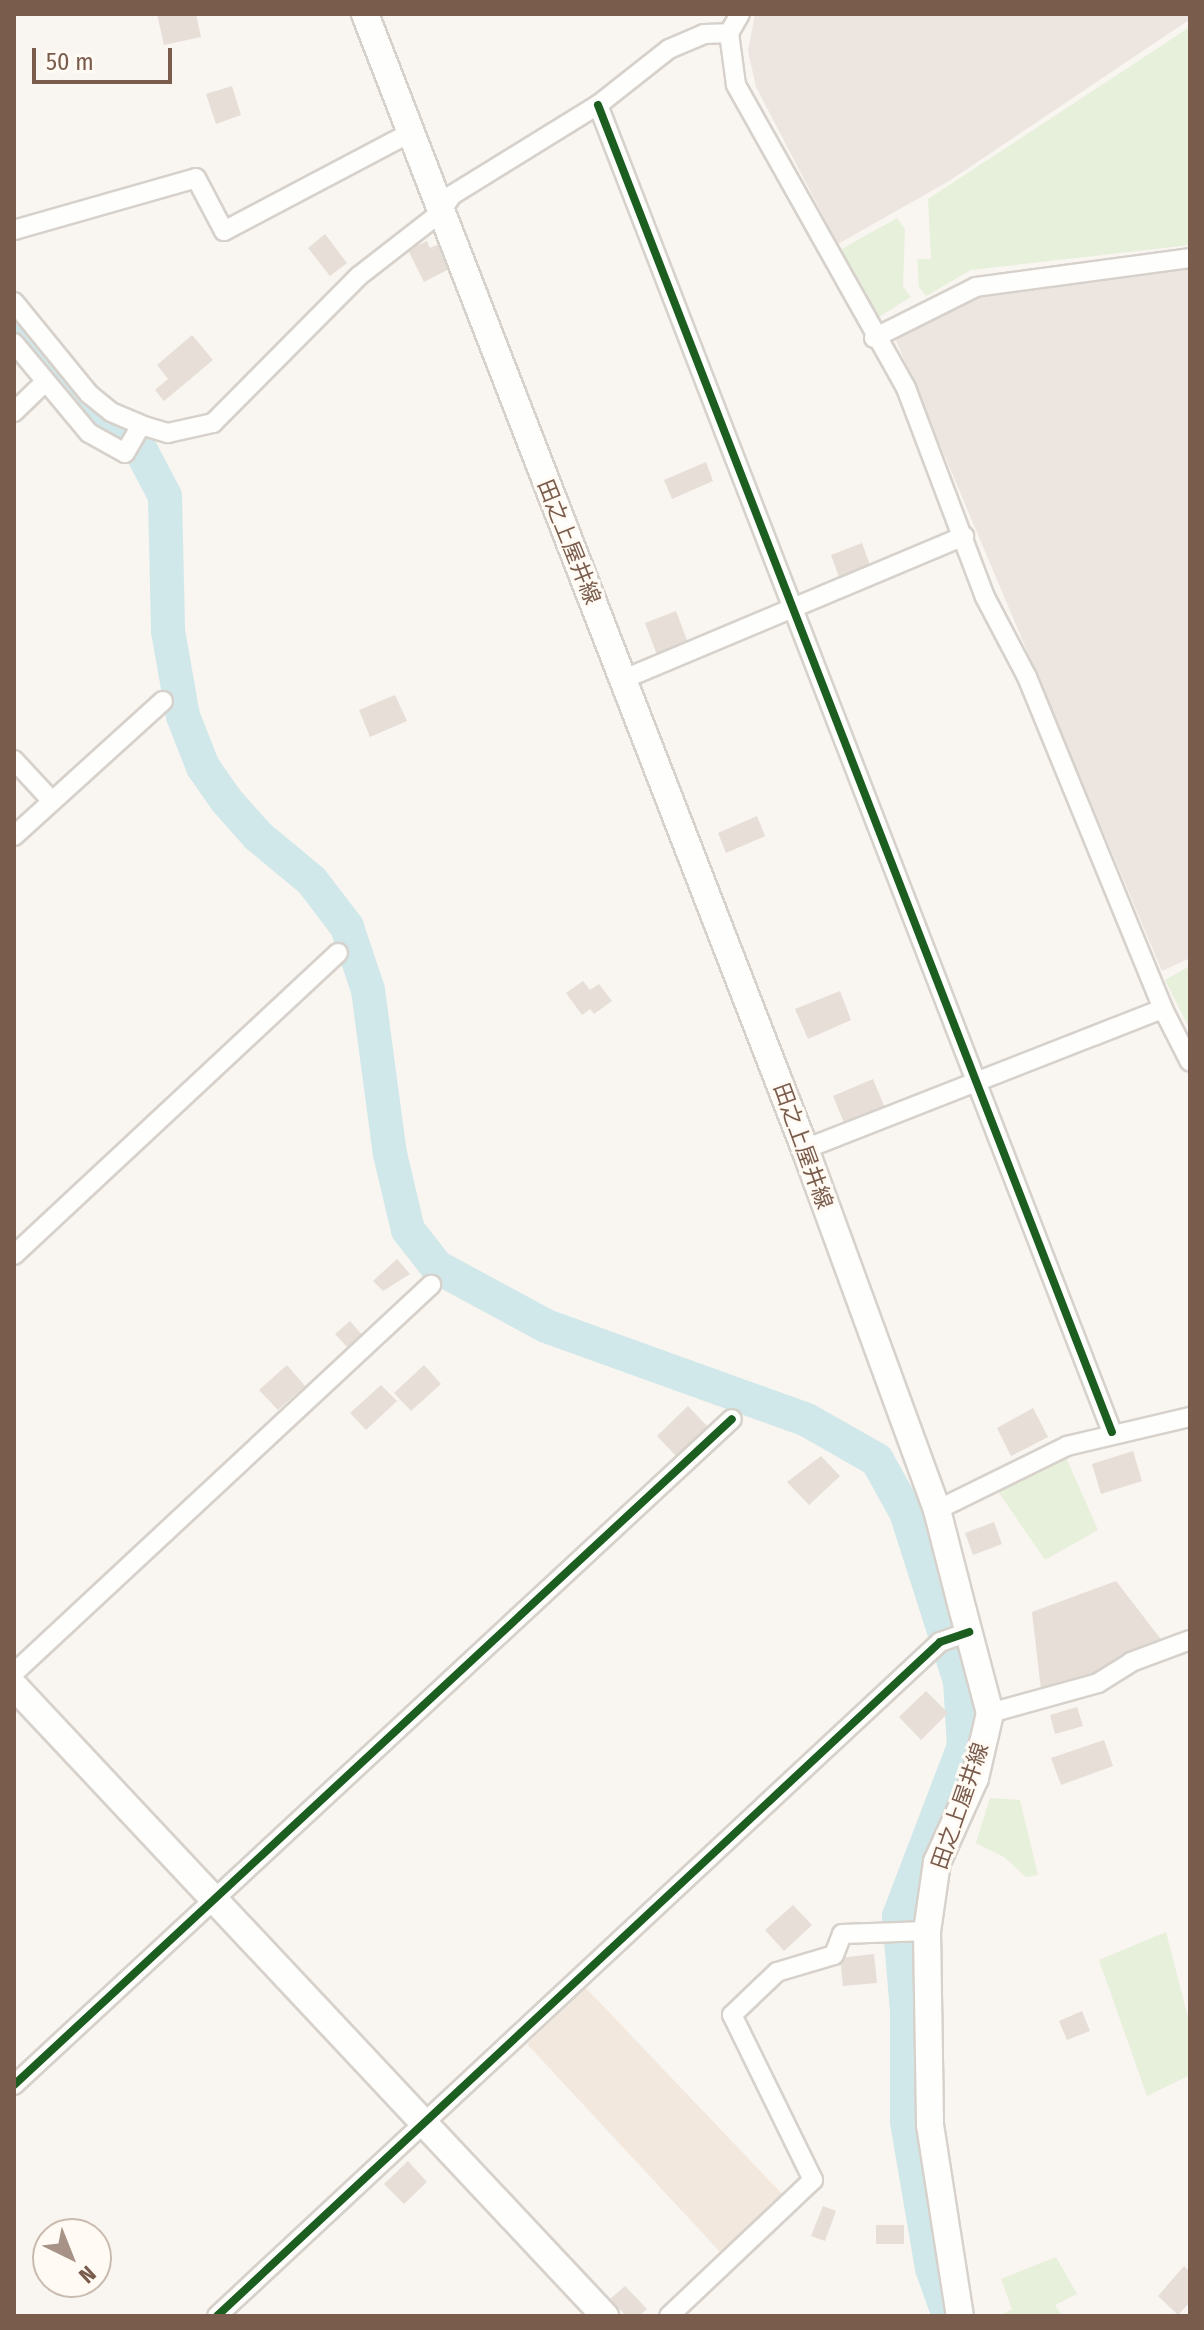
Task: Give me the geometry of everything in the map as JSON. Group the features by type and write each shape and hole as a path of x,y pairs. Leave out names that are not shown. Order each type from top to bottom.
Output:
{"main road":[{"name":"田之上屋井線","path":"365,14 805,1149 937,1510 990,1713 975,1778 937,1862 911,1931 930,2125 960,2316"},
{"path":"14,1686 214,1895 605,2316"}],"street":[{"path":"740,14 729,33 736,85 874,338 906,388 985,597 1027,677 1103,856 1163,1009 1190,1062"},
{"path":"14,302 89,394 136,435 168,433 213,423 359,276 440,213 452,195 598,105 669,49 704,34 729,33"},
{"path":"598,105 1112,1432"},
{"path":"14,230 196,178 224,231 410,133"},
{"path":"874,338 976,287 1190,258"},
{"path":"14,343 44,383 89,433 125,453 136,435"},
{"path":"14,412 44,383"},
{"path":"624,679 964,536"},
{"path":"14,836 163,701"},
{"path":"14,760 52,801"},
{"path":"14,1255 338,953"},
{"path":"805,1149 1163,1009"},
{"path":"14,1673 431,1285"},
{"path":"937,1510 957,1504 1067,1446 1112,1432 1190,1417"},
{"path":"14,2085 214,1895 732,1419"},
{"path":"217,2316 940,1642 969,1632"},
{"path":"990,1713 1098,1683 1131,1662 1190,1640"},
{"path":"669,2316 813,2180 732,2015 777,1972 834,1955 842,1934 911,1931"}],"shaded area":[{"path":"755,14 1188,14 1189,20 949,181 838,244 756,87 748,51"},
{"path":"1190,268 1190,958 1162,971 895,338 982,296"},
{"path":"586,1988 783,2195 722,2254 527,2044"}],"green space":[{"path":"1190,27 1190,245 971,270 926,296 919,287 917,259 931,259 928,199"},
{"path":"897,218 905,229 903,287 911,297 877,318 840,250"},
{"path":"1190,966 1190,1030 1165,980"},
{"path":"1064,1453 1098,1530 1045,1560 995,1487"},
{"path":"990,1798 1020,1800 1038,1875 1026,1877 1004,1857 976,1843"},
{"path":"1166,1932 1190,2025 1190,2075 1147,2096 1099,1960"},
{"path":"1056,2257 1077,2294 1055,2305 1062,2316 999,2316 1012,2309 1001,2279"}],"building":[{"path":"157,14 196,14 201,37 164,45"},
{"path":"232,86 241,115 216,124 206,94"},
{"path":"325,234 347,263 330,276 308,248"},
{"path":"427,241 430,248 441,243 453,267 424,282 408,250"},
{"path":"192,335 213,360 164,401 155,390 168,379 157,365"},
{"path":"706,462 713,481 672,499 664,480"},
{"path":"862,543 871,568 840,580 831,555"},
{"path":"676,611 688,643 657,655 645,623"},
{"path":"395,695 407,721 370,737 359,710"},
{"path":"757,816 765,836 726,853 718,833"},
{"path":"583,981 590,990 599,984 612,1001 594,1014 590,1009 582,1015 566,993"},
{"path":"840,991 851,1020 808,1039 795,1009"},
{"path":"873,1079 885,1108 845,1125 833,1096"},
{"path":"397,1259 410,1274 383,1291 373,1281"},
{"path":"350,1321 363,1336 349,1349 335,1334"},
{"path":"287,1365 305,1386 278,1410 259,1390"},
{"path":"424,1365 441,1384 411,1411 394,1393"},
{"path":"381,1385 397,1401 366,1430 350,1413"},
{"path":"688,1406 708,1427 676,1456 657,1436"},
{"path":"1033,1408 1048,1437 1011,1456 997,1428"},
{"path":"1133,1451 1142,1481 1101,1494 1092,1464"},
{"path":"821,1456 840,1476 809,1505 787,1482"},
{"path":"994,1522 1002,1544 973,1555 965,1533"},
{"path":"1116,1581 1163,1642 1081,1679 1041,1690 1032,1612"},
{"path":"926,1691 948,1713 921,1740 899,1717"},
{"path":"1077,1707 1083,1726 1055,1734 1050,1715"},
{"path":"1104,1740 1113,1766 1061,1785 1051,1758"},
{"path":"793,1905 812,1925 784,1951 765,1930"},
{"path":"874,1954 877,1983 843,1986 840,1958"},
{"path":"1082,2011 1090,2031 1067,2040 1059,2021"},
{"path":"408,2161 427,2182 404,2204 384,2184"},
{"path":"823,2206 836,2211 825,2241 811,2236"},
{"path":"876,2225 904,2225 904,2244 876,2244"},
{"path":"1184,2266 1190,2272 1190,2302 1178,2315 1158,2296"},
{"path":"625,2286 647,2309 639,2316 626,2316 610,2299"}],"waterway":[{"path":"14,327 68,393 137,443 165,496 168,631 183,716 203,767 226,800 258,836 312,881 347,927 368,990 390,1154 408,1230 437,1267 546,1326 807,1420 877,1460 906,1512 960,1681 964,1746 899,1916 907,2012 907,2122 932,2268 949,2316"}],"cycle path":[{"path":"598,105 1112,1432"},
{"path":"14,2085 732,1419"},
{"path":"217,2316 940,1642 969,1632"}]}
